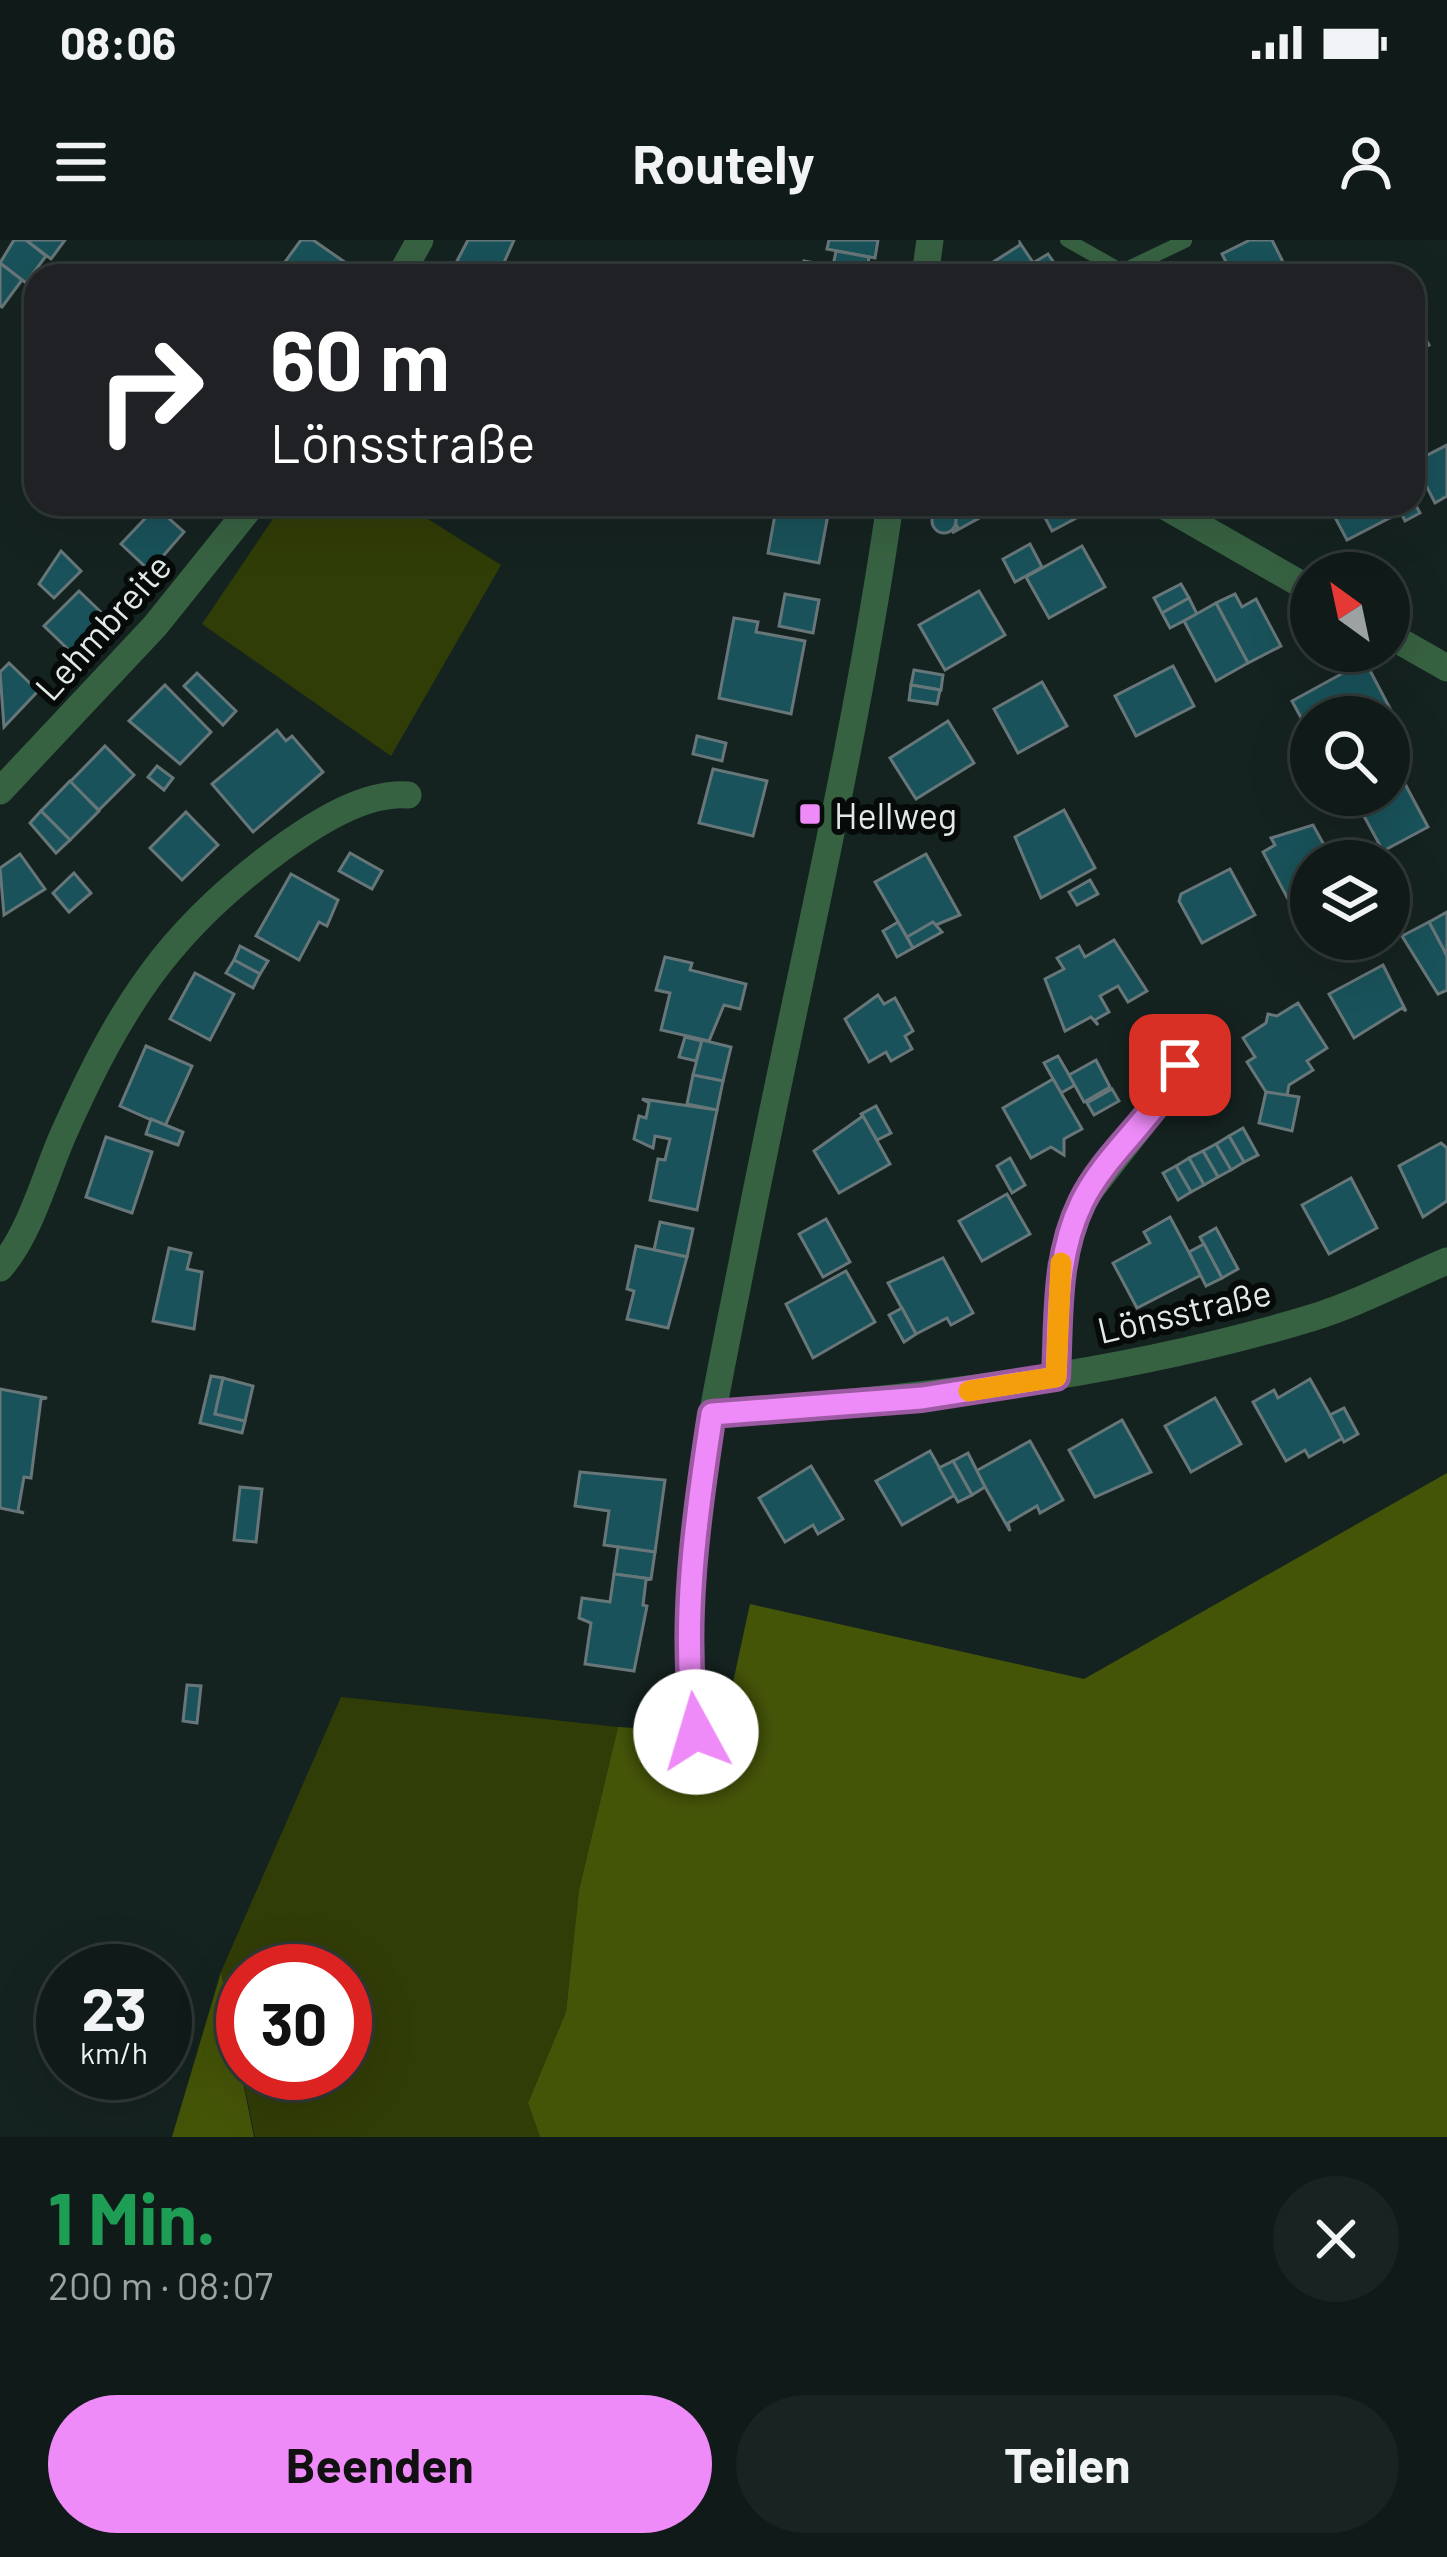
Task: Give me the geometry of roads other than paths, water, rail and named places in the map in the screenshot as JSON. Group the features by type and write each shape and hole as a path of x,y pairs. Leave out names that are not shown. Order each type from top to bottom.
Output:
{"street":[{"name":"Lehmbreite","path":"0,791 155,626 243,516"},
{"path":"696,1732 689,1688 691,1641 712,1414 862,692 888,516"},
{"path":"1182,516 1290,578"},
{"path":"1410,646 1447,668"},
{"path":"0,1268 106,1039 169,946 232,883 294,839 354,806 391,794 408,795"},
{"path":"1056,1377 1061,1264 1082,1202 1168,1091 1191,1038"},
{"name":"Lönsstraße","path":"712,1414 922,1398 1056,1377 1313,1318 1447,1261"}],"lane":[{"path":"1067,240 1110,264"},
{"path":"1137,264 1186,241"}],"place":[{"name":"Hellweg","path":"810,814"}]}
